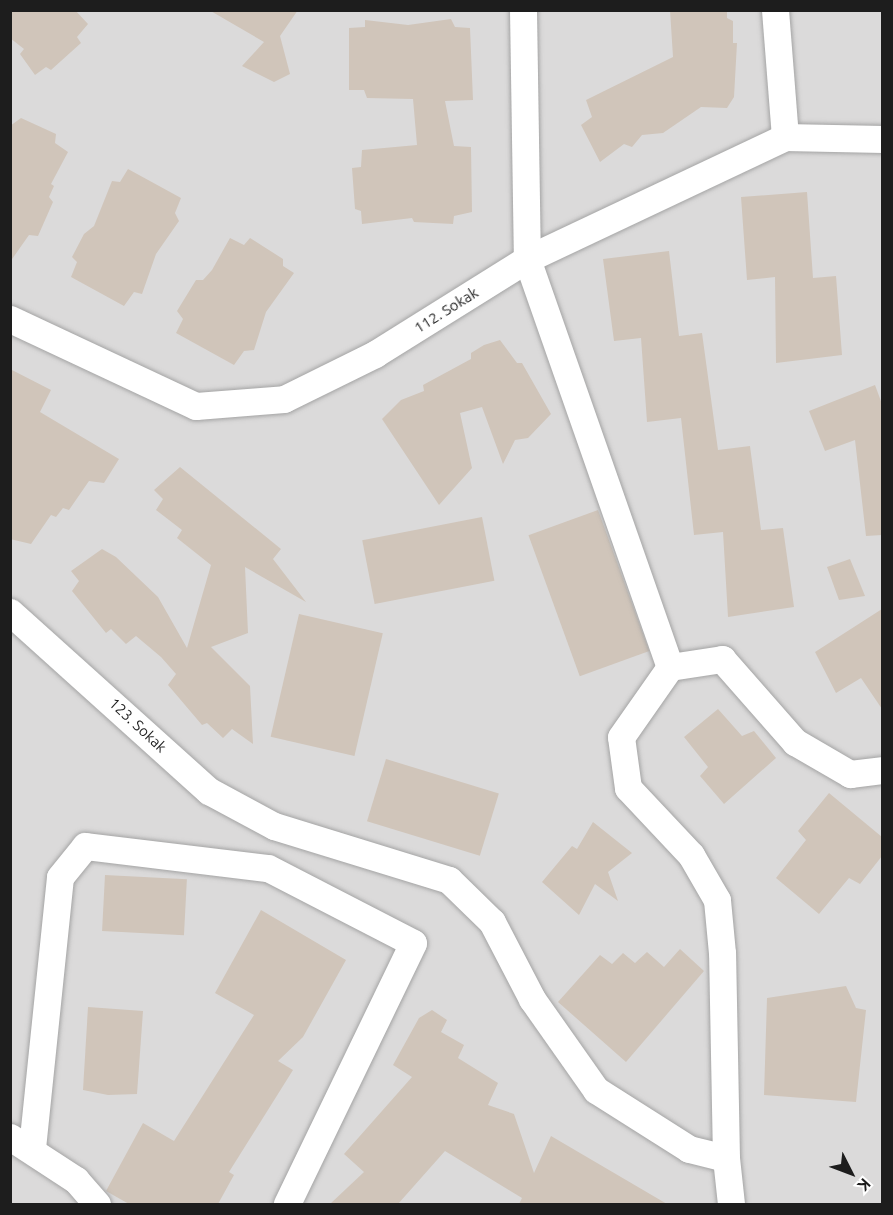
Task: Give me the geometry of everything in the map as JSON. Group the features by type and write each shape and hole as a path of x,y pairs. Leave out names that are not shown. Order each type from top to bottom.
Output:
{"street":[{"path":"523,10 527,259 670,668"},
{"path":"775,10 785,137"},
{"name":"112. Sokak","path":"10,319 196,406 284,399 375,354 527,259 785,137 882,139"},
{"name":"123. Sokak","path":"10,612 209,791 274,826 449,880 492,922 532,999 596,1090 689,1149 726,1158"},
{"path":"731,1204 726,1158 722,953 717,900 691,855 628,788 621,737 670,668 722,659 795,742 850,774 882,770"},
{"path":"268,868 274,826"},
{"path":"97,1204 76,1180 21,1142 60,877 85,846 268,868 413,943 287,1204"}],"shaded area":[{"path":"11,11 882,11 882,1204 11,1204"}],"building":[{"path":"10,10 75,10 88,24 77,37 81,43 51,70 46,67 35,75 20,54 24,49 10,38"},
{"path":"209,10 298,10 280,36 290,74 274,82 242,66 264,42"},
{"path":"670,10 727,10 727,18 733,21 733,43 737,43 734,97 727,108 701,107 663,133 642,135 632,147 624,144 600,162 581,125 592,117 586,100 673,57"},
{"path":"451,19 455,27 470,28 473,100 445,101 454,146 471,147 472,212 454,216 453,224 414,222 412,218 362,224 361,211 355,209 352,168 361,167 362,150 417,145 413,99 367,98 364,90 349,90 349,28 365,27 365,20 408,25"},
{"path":"21,118 56,134 55,143 68,152 51,184 54,186 49,197 53,202 38,236 29,235 10,262 10,126"},
{"path":"128,169 181,198 175,213 179,221 156,254 142,294 134,292 124,306 71,277 77,262 72,257 84,234 94,226 112,181 120,182"},
{"path":"807,192 813,278 836,276 842,355 776,363 775,277 747,280 741,197"},
{"path":"230,238 244,245 250,238 283,259 283,266 294,273 266,312 254,350 244,351 234,365 176,333 183,319 177,311 196,280 203,280 212,270"},
{"path":"669,251 679,336 702,333 718,450 750,446 761,530 783,528 794,607 728,617 723,532 694,535 681,418 647,422 641,338 614,341 603,259"},
{"path":"500,340 517,363 522,363 551,414 528,438 515,440 503,464 482,407 460,413 472,468 439,505 382,419 401,400 424,391 423,385 471,359 471,353 484,345"},
{"path":"10,369 51,390 40,412 119,459 104,483 89,481 69,510 63,508 56,517 51,515 31,544 10,539"},
{"path":"875,385 882,404 882,535 866,536 855,440 825,451 809,411"},
{"path":"180,467 281,549 273,559 306,602 245,567 248,633 211,647 250,686 253,744 232,729 223,738 207,723 202,725 168,685 176,674 161,657 136,636 126,644 111,629 106,633 72,591 79,581 71,571 102,549 116,557 158,597 187,648 211,565 177,538 182,530 156,510 163,499 154,490"},
{"path":"598,510 649,651 580,676 528,535"},
{"path":"482,517 494,581 375,604 362,540"},
{"path":"850,559 865,596 839,600 827,567"},
{"path":"882,609 882,709 861,678 836,693 815,652"},
{"path":"299,614 383,633 354,756 271,737"},
{"path":"718,709 742,736 754,731 776,758 724,804 700,776 708,767 684,737"},
{"path":"386,759 499,793 480,856 367,821"},
{"path":"829,793 882,837 882,856 860,884 849,878 819,914 776,878 806,840 798,831"},
{"path":"593,822 632,853 608,872 618,901 595,884 579,915 542,882 572,846 577,849"},
{"path":"105,875 187,879 184,935 102,931"},
{"path":"261,910 346,960 303,1037 278,1061 293,1070 229,1172 234,1175 218,1204 129,1204 106,1191 143,1123 174,1141 254,1015 215,993"},
{"path":"680,949 704,971 626,1062 558,1002 600,955 612,964 623,953 635,963 647,952 664,967"},
{"path":"846,986 856,1008 866,1010 856,1102 764,1095 767,998"},
{"path":"88,1007 143,1011 137,1094 108,1095 83,1090"},
{"path":"432,1010 447,1020 441,1032 464,1045 458,1058 498,1083 488,1105 514,1114 534,1173 551,1136 667,1204 519,1204 522,1198 445,1151 398,1204 330,1204 364,1172 344,1154 412,1077 393,1065 419,1018"}]}
